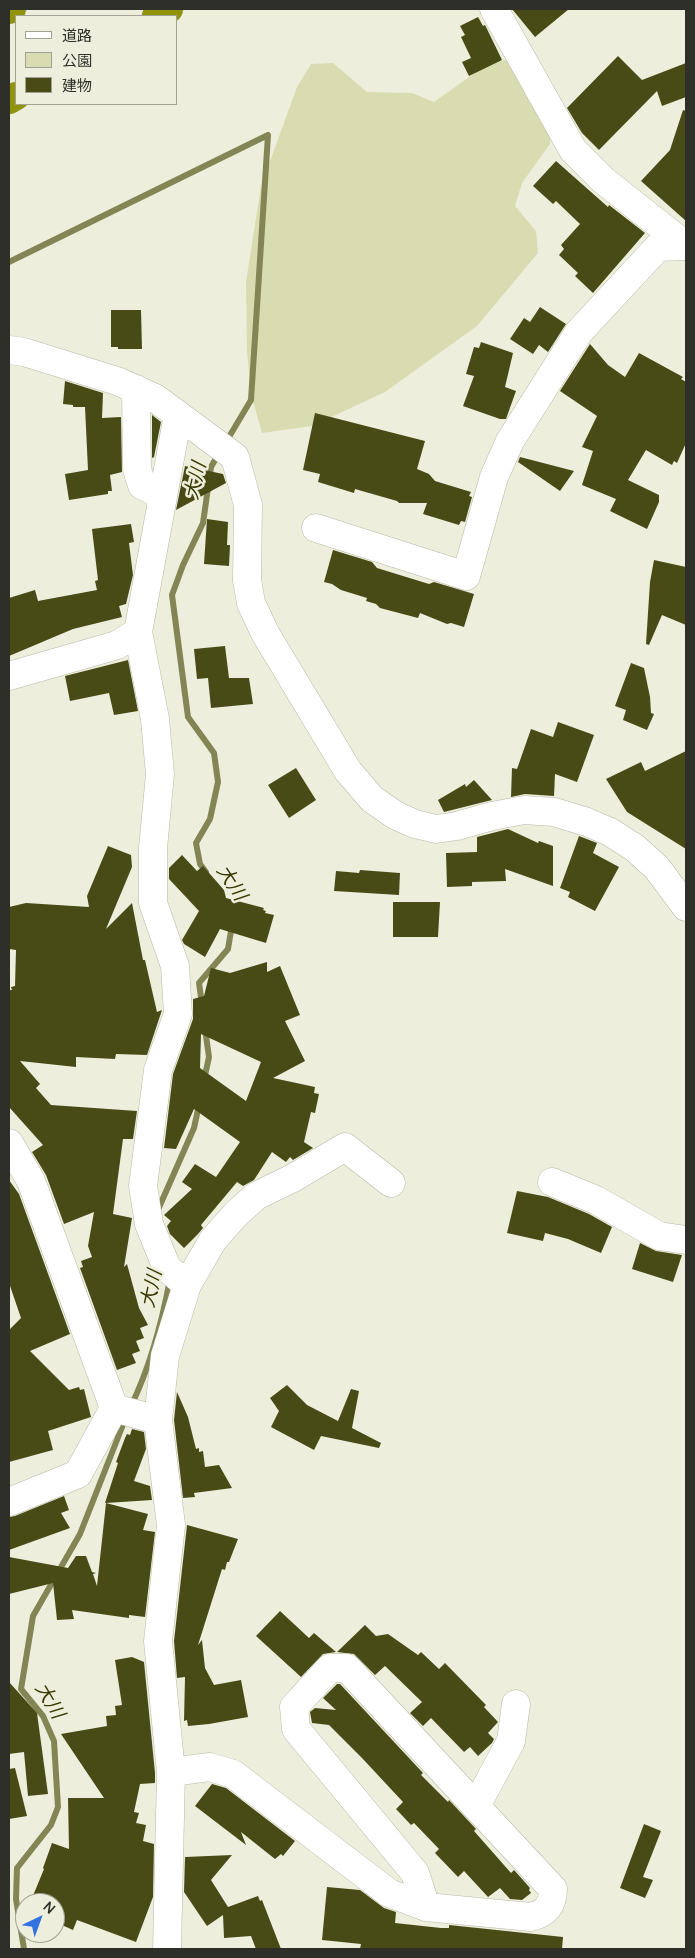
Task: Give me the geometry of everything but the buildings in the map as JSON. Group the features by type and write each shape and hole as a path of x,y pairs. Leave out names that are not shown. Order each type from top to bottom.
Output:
{"highway":[{"path":"158,15 169,9"}],"street":[{"path":"494,9 573,150 603,180 686,246"},
{"path":"316,528 466,576 494,478 510,441 579,332 658,247 686,246"},
{"path":"9,350 24,352 117,381 155,398 234,457 248,505 247,580 251,603 265,633 348,771 372,799 395,816 415,824 436,829 524,810 554,812 587,822 610,832 635,848 657,868 686,908"},
{"path":"136,389 137,469 142,485 163,496"},
{"path":"178,415 138,632 155,719 160,774 153,848 153,903 175,966 178,1014 158,1070 143,1186 149,1224 167,1268 187,1285"},
{"path":"9,676 117,645 138,632"},
{"path":"9,1144 31,1182 114,1408 78,1474 9,1502"},
{"path":"167,1949 171,1772 158,1640 171,1525 158,1420 165,1356 187,1285 213,1240 236,1214 256,1196 293,1178 345,1147 391,1183"},
{"path":"552,1182 596,1200 659,1236 686,1240"},
{"path":"114,1408 158,1420"},
{"path":"171,1772 210,1767 233,1774 389,1893 426,1907 531,1917 542,1914 548,1908 553,1898 553,1889 347,1668 330,1668 294,1707 296,1729 415,1873 426,1907"},
{"path":"476,1806 511,1741 516,1704"}],"green space":[{"path":"507,60 551,119 550,144 522,183 515,206 536,231 538,253 477,326 385,392 312,426 262,433 251,394 247,351 246,282 261,186 297,87 311,64 333,63 367,92 412,93 434,102 489,63"}],"waterway":[{"name":"大川","path":"9,262 268,135 251,400 226,442"},
{"name":"大川","path":"206,872 200,864 196,843 210,819 218,782 214,753 188,717 172,595 183,565 203,523 211,467 219,453"},
{"name":"大川","path":"202,1004 199,983 228,949 232,925"},
{"name":"大川","path":"204,1080 209,1057 205,1029"},
{"name":"大川","path":"157,1212 194,1128 199,1105"},
{"name":"大川","path":"131,1406 155,1344 170,1279"},
{"name":"大川","path":"24,1949 16,1899 17,1868 51,1825 58,1807 54,1741 43,1716 21,1689 33,1616 80,1534 126,1417"}]}
